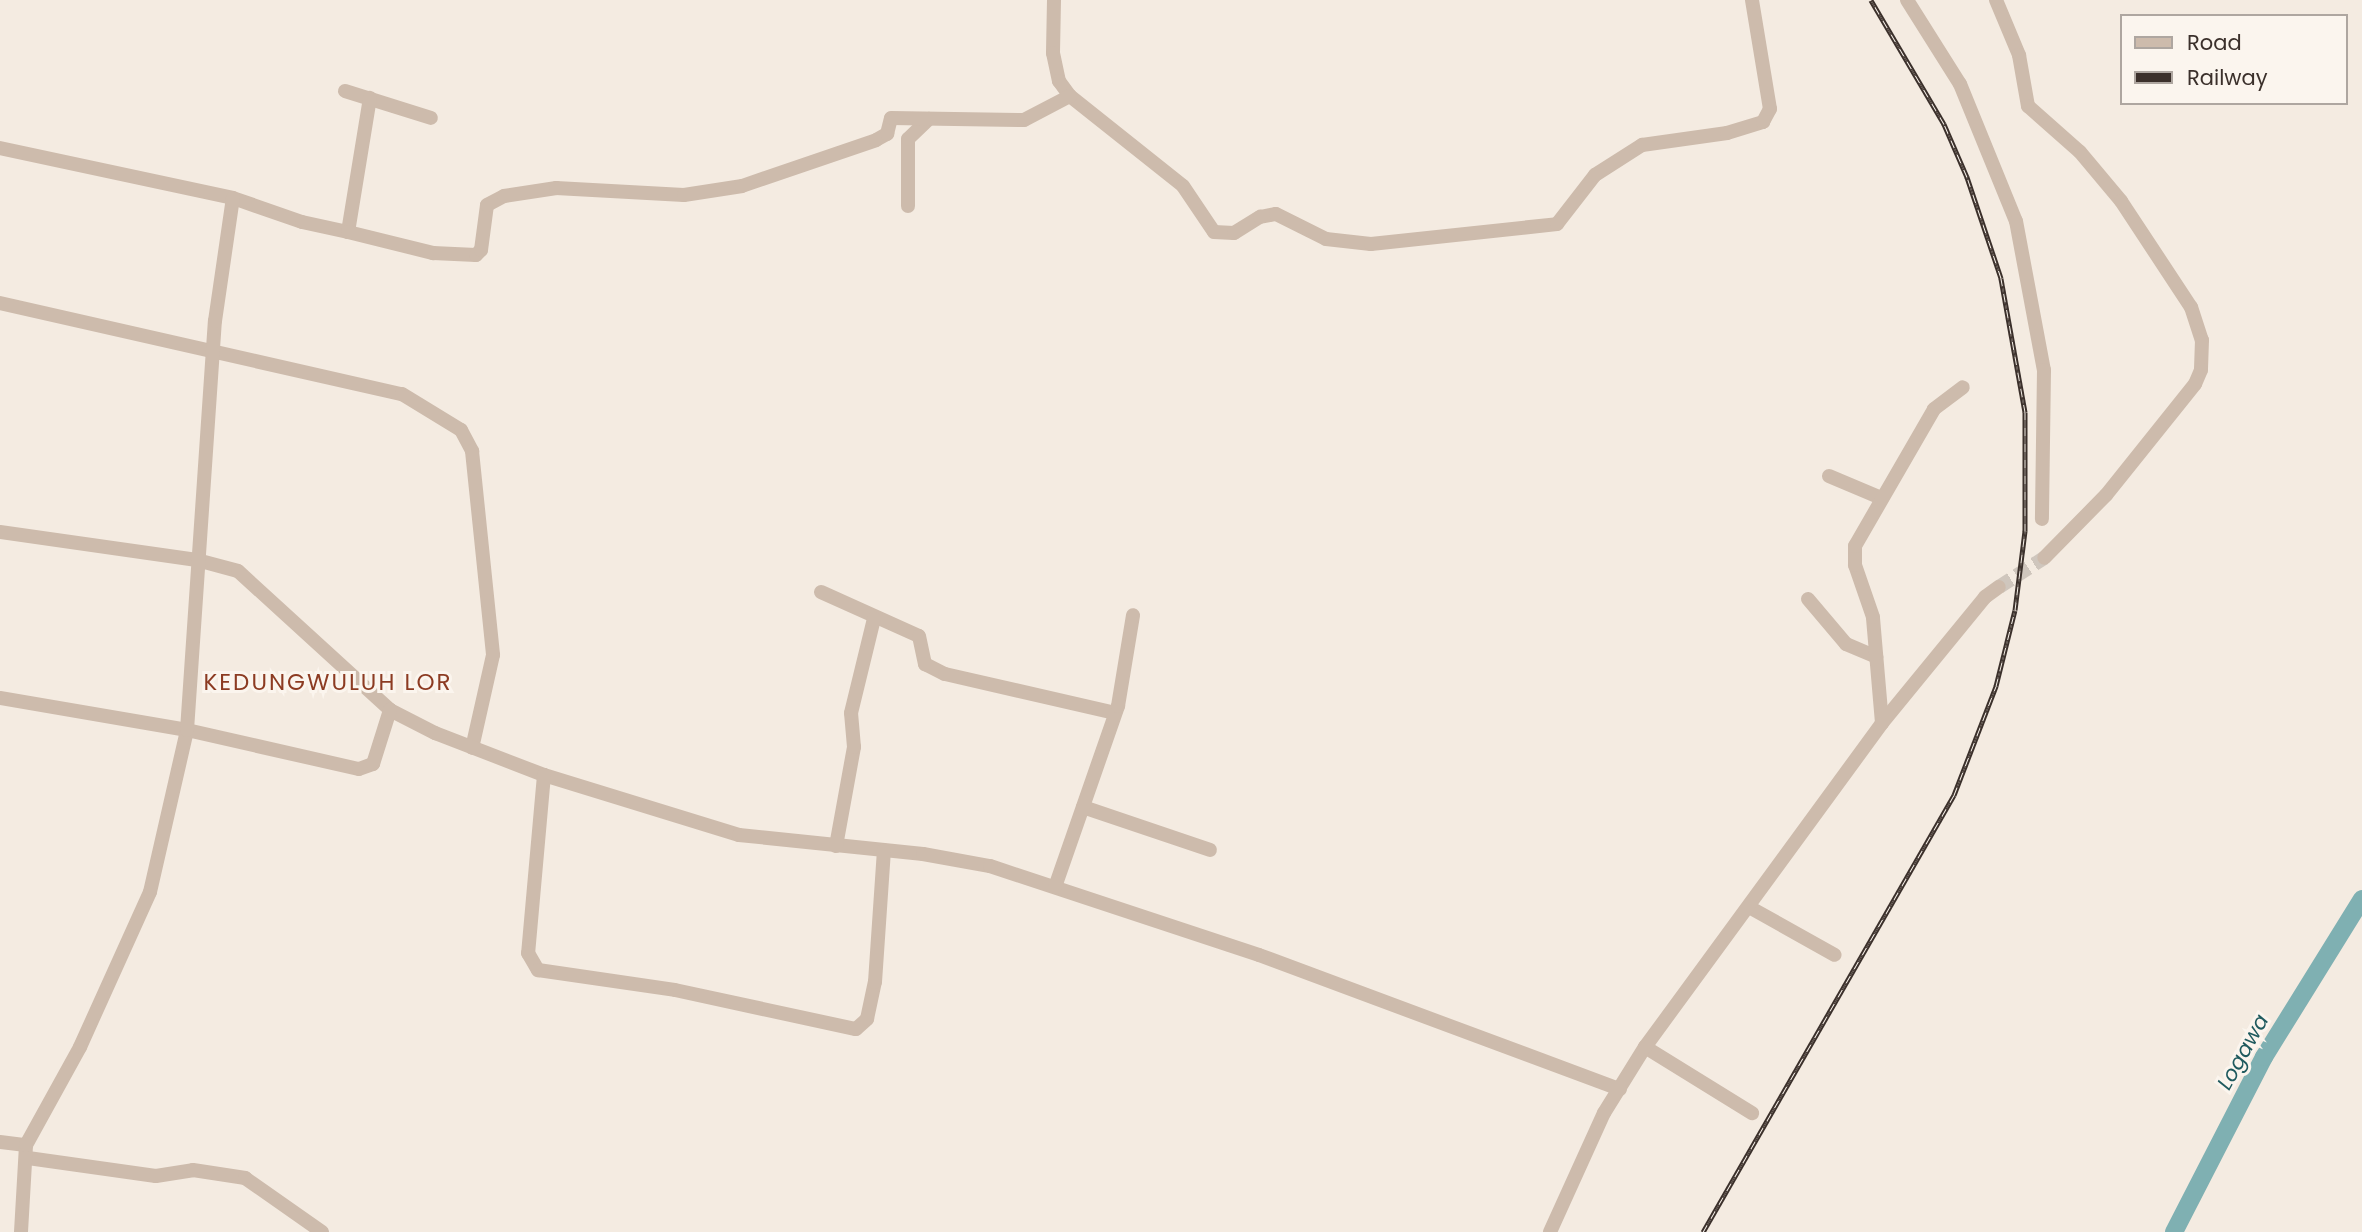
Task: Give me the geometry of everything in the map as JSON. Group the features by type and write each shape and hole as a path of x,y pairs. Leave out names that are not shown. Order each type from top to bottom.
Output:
{"street":[{"path":"1054,0 1054,63 1070,96 1183,186 1214,232 1234,233 1260,217 1276,214 1326,239 1356,244 1554,225 1562,222 1595,175 1642,145 1727,134 1767,120 1767,79 1752,0"},
{"path":"1907,0 1960,84 2000,178 2027,267 2044,376 2042,519"},
{"path":"1996,0 2019,55 2028,106 2072,144 2122,201 2191,307 2202,340 2202,370 2195,384 2106,495 2044,558"},
{"path":"345,91 431,118"},
{"path":"0,148 233,198 302,222 433,253 476,255 481,250 487,205 496,198 556,188 684,195 742,186 876,140 887,134 891,118 1024,120 1070,96"},
{"path":"348,232 370,98"},
{"path":"908,206 908,139 916,127 929,119"},
{"path":"21,1232 27,1152 80,1047 145,904 187,730 212,350 233,198"},
{"path":"0,303 402,394 434,411 468,440 493,655 472,748"},
{"path":"1882,723 1873,617 1854,555 1856,541 1934,409 1963,387"},
{"path":"1829,476 1881,498"},
{"path":"0,532 197,560 244,575 390,710 472,748 544,775 739,835 978,863 1259,954 1620,1088"},
{"path":"1550,1232 1620,1088 1645,1047 1882,723 1985,597 1999,587"},
{"path":"821,592 874,619 919,636 925,664 945,674 1115,713"},
{"path":"1808,599 1846,644 1876,657"},
{"path":"1055,887 1115,713 1133,615"},
{"path":"836,845 854,747 852,704 874,619"},
{"path":"0,698 187,730 365,769 373,764 390,710"},
{"path":"544,775 528,953 538,970 675,990 856,1028 867,1019 874,982 884,850"},
{"path":"1083,807 1159,829 1210,850"},
{"path":"1748,907 1835,955"},
{"path":"1645,1047 1752,1113"},
{"path":"0,1142 27,1152 156,1177 192,1170 244,1178 322,1232"}],"waterway":[{"name":"Logawa","path":"2174,1232 2264,1057 2362,899"}],"tunnel":[{"path":"1999,587 2044,558"}],"railway":[{"path":"1703,1232 1954,795 1996,686 2015,610 2025,531 2025,412 2001,278 1967,177 1944,124 1871,0"}],"district":[{"name":"KEDUNGWULUH LOR","path":"328,682"}]}
